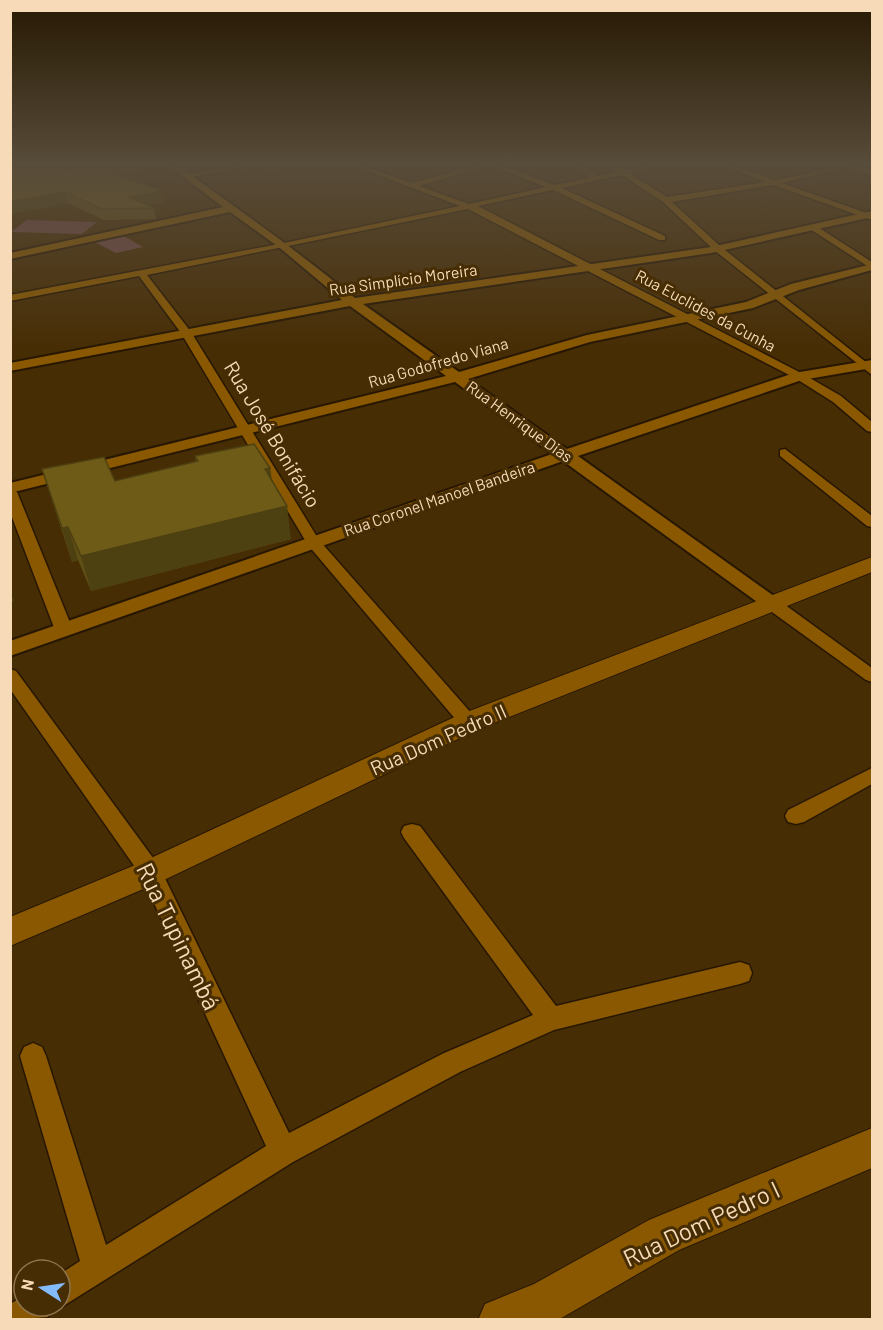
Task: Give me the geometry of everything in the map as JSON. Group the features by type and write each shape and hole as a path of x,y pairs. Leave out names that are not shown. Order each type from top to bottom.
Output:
{"main road":[{"name":"Rua Dom Pedro II","path":"10,932 151,872 469,722 873,564"},
{"name":"Rua Dom Pedro I","path":"501,1320 554,1310 664,1235 873,1148"}],"street":[{"path":"10,256 148,226"},
{"name":"Rua Henrique Dias","path":"257,226 352,302 873,676"},
{"path":"10,298 378,226"},
{"name":"Rua Euclides da Cunha","path":"511,226 688,316 799,376 837,399 873,428"},
{"path":"636,226 662,238"},
{"path":"692,226 714,249 772,297 865,367"},
{"name":"Rua Simplício Moreira","path":"10,367 352,302 594,269 714,249 818,226"},
{"path":"813,227 873,266"},
{"name":"Rua Godofredo Viana","path":"10,490 459,377 544,351 688,316 749,305 815,281 873,266"},
{"name":"Rua José Bonifácio","path":"140,272 186,332 248,431 313,542 469,722"},
{"name":"Rua Coronel Manoel Bandeira","path":"10,648 566,454 799,376 826,370 865,367"},
{"path":"785,453 873,523"},
{"path":"10,490 64,630"},
{"name":"Rua Tupinambá","path":"10,675 151,872 283,1152"},
{"path":"796,816 873,775"},
{"path":"411,832 551,1018"},
{"path":"72,1284 283,1152 451,1063 551,1018 740,973"},
{"path":"33,1056 98,1268"}],"shaded area":[{"path":"19,226 92,226 82,234 11,232"},
{"path":"120,234 143,247 116,253 93,241"}],"building":[{"path":"254,444 270,468 265,469 287,506 81,556 68,527 62,528 42,469 104,457 115,481 198,461 195,456"}]}
